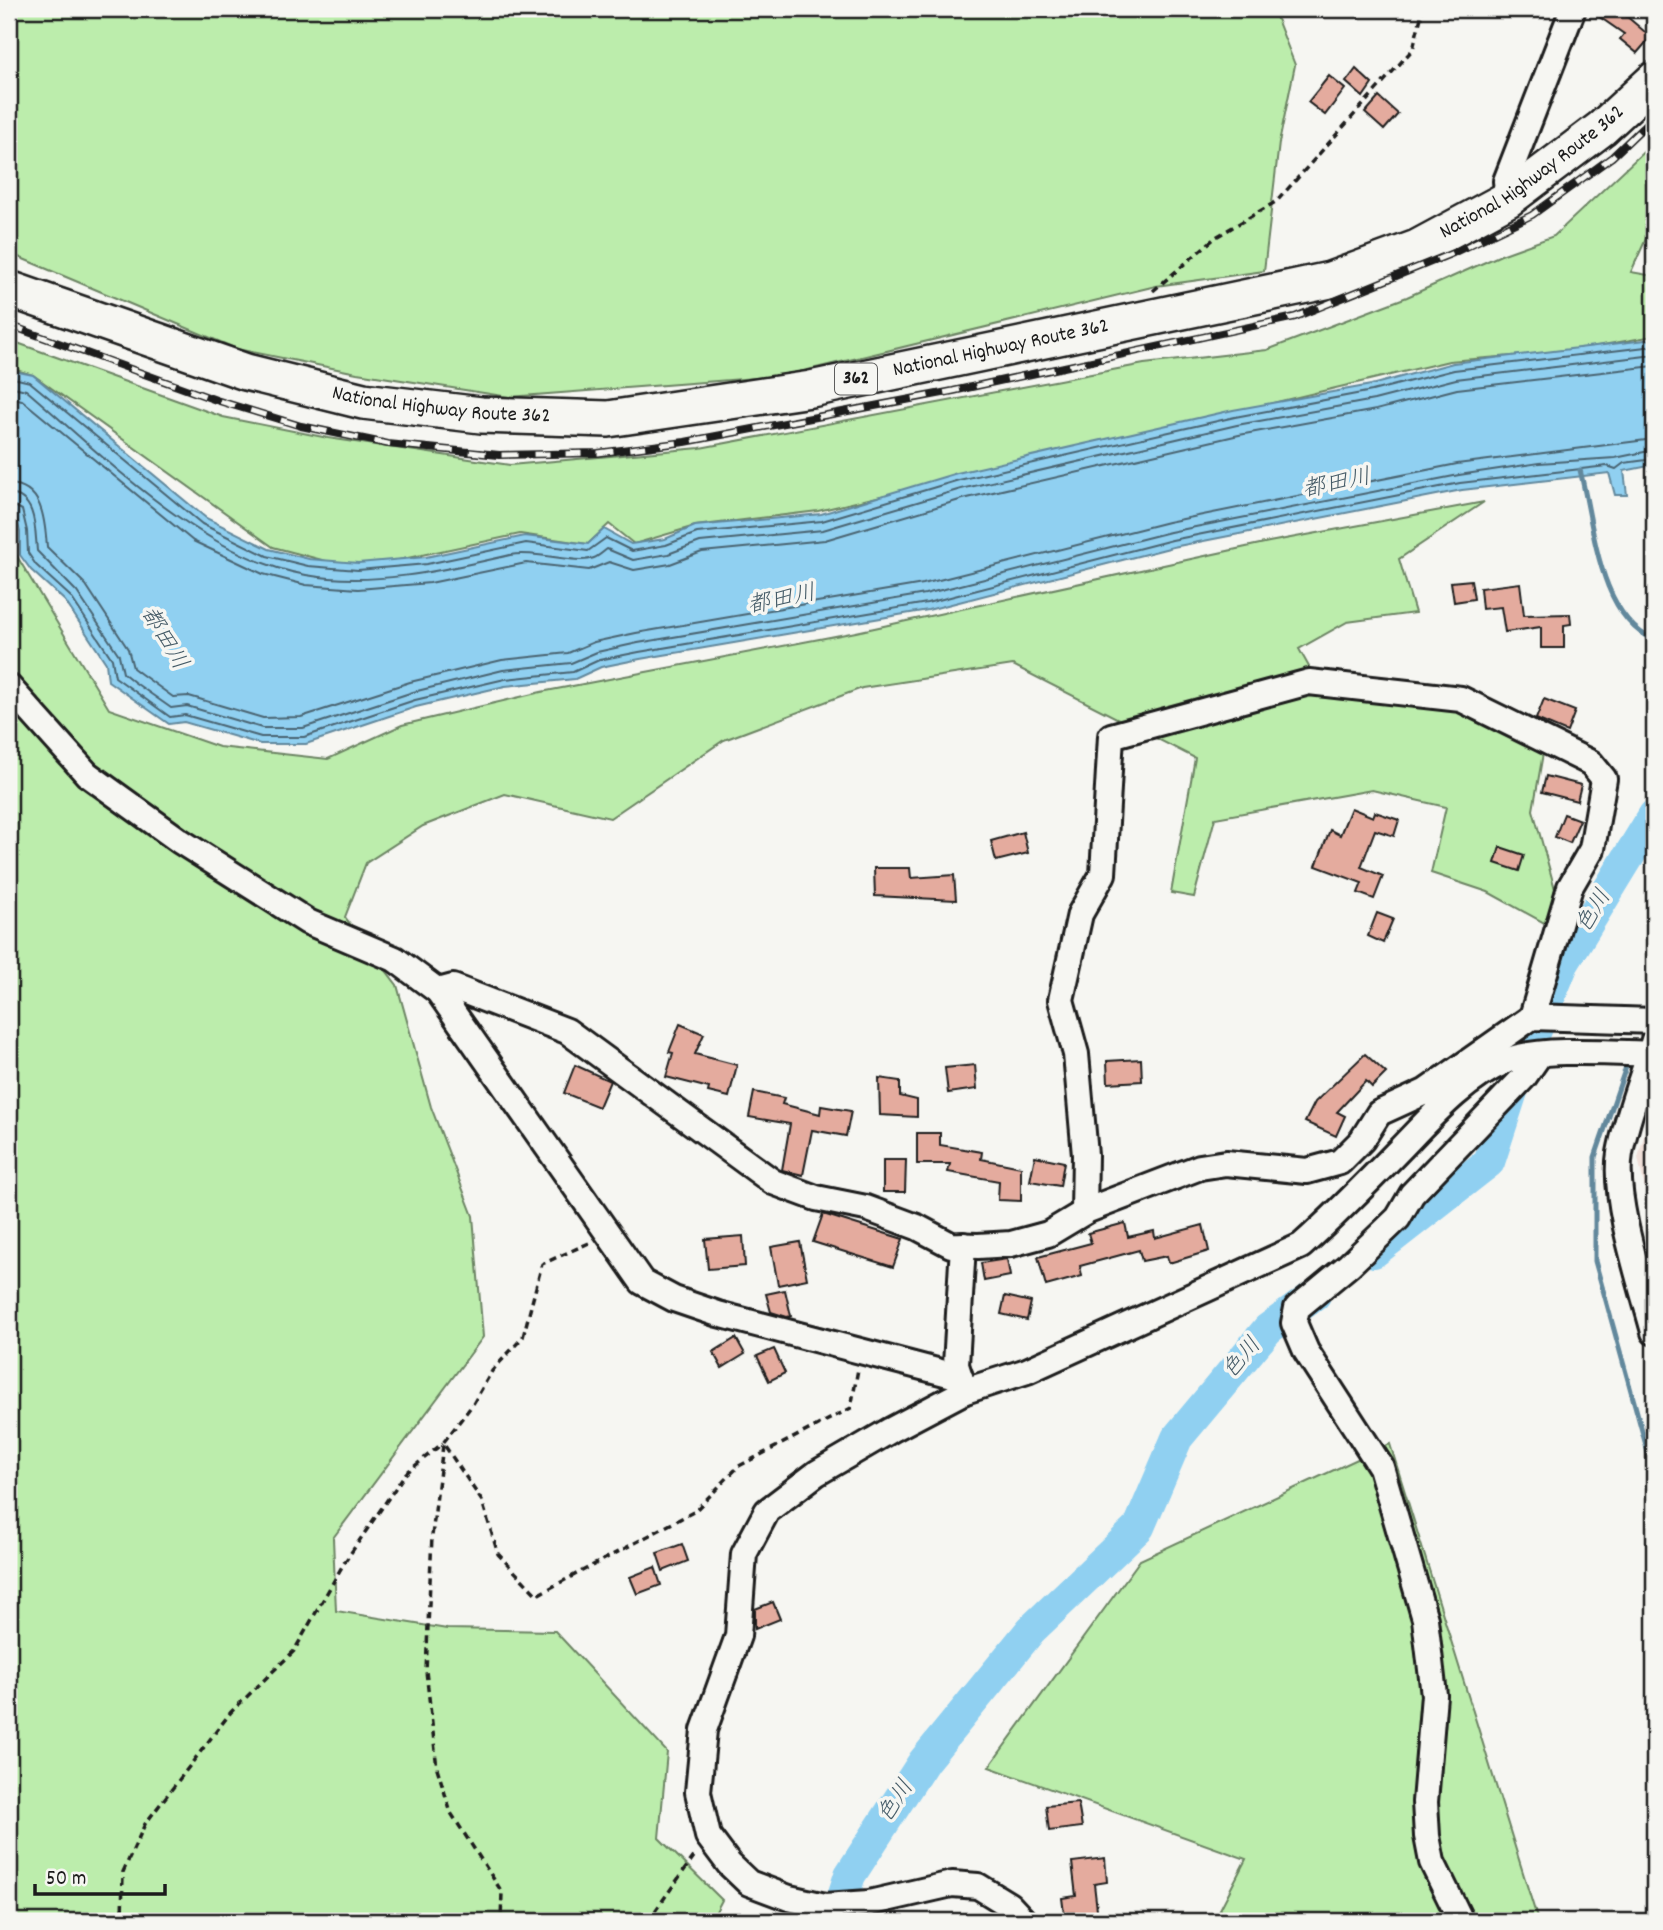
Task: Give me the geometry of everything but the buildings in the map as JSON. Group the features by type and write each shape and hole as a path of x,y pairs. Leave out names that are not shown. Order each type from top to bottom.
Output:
{"highway":[{"name":"National Highway Route 362","path":"9,289 246,372 363,401 481,415 608,419 811,389 1330,280 1417,248 1508,199 1602,128 1654,80"}],"street":[{"path":"1508,199 1506,181 1573,9"},
{"path":"1084,1212 1085,1155 1076,1054 1061,1000 1080,914 1103,874 1111,736 1309,682 1461,699 1591,763 1604,779 1592,849 1570,887 1532,1017"},
{"path":"9,687 87,774 170,833 308,922 395,959 438,991 642,1282 674,1299 718,1314 861,1351 963,1384"},
{"path":"438,991 453,987 567,1031 773,1182 816,1198 866,1208 917,1227 951,1245 1011,1244 1048,1234 1084,1212 1200,1167 1226,1163 1307,1171 1340,1162 1362,1140 1379,1113 1425,1092 1532,1017 1654,1021"},
{"path":"1024,1921 1009,1905 978,1886 952,1884 869,1903 825,1906 789,1898 749,1883 708,1836 698,1792 704,1730 738,1636 744,1554 767,1511 817,1473 963,1384 1027,1371 1301,1246 1336,1215 1435,1114 1472,1082 1507,1060 1540,1054 1653,1049 1620,1155 1622,1194 1631,1243 1654,1332"},
{"path":"1461,1921 1432,1862 1427,1836 1426,1802 1434,1695 1425,1619 1381,1467 1306,1351 1294,1323 1297,1308 1356,1259 1398,1218 1412,1194 1524,1077 1540,1054"},
{"path":"963,1245 956,1365 963,1384"}],"path":[{"path":"1130,324 1156,286 1216,237 1277,201 1413,49 1423,9"},
{"path":"122,1921 123,1871 145,1824 231,1712 294,1651 344,1563 405,1474 443,1443 473,1405 492,1371 523,1337 542,1264 610,1233"},
{"path":"443,1443 482,1501 498,1554 537,1595 695,1511 739,1466 852,1408 861,1351"},
{"path":"443,1443 432,1536 426,1671 437,1768 451,1813 502,1892 501,1921"},
{"path":"648,1921 708,1836"}],"shaded area":[{"path":"1654,1098 1654,1228 1638,1158"}],"green space":[{"path":"9,9 1273,9 1295,65 1279,143 1264,271 1156,286 783,376 509,397 357,373 237,349 9,253"},
{"path":"1654,142 1654,221 1631,272 1654,276 1654,336 1563,352 1449,361 818,511 695,526 634,544 609,524 588,544 520,534 356,569 273,547 33,375 9,368 9,340 223,417 328,438 510,465 700,448 1144,364 1267,350 1407,297 1501,255 1554,236"},
{"path":"1484,502 1399,559 1415,613 1347,622 1299,649 1318,683 1468,702 1545,742 1533,810 1555,889 1548,925 1488,892 1431,873 1446,807 1372,790 1215,818 1194,897 1171,893 1195,758 1013,665 862,688 724,740 610,818 505,794 423,826 366,863 345,917 397,985 431,1107 473,1216 483,1337 333,1538 336,1611 447,1629 555,1631 667,1752 659,1838 722,1900 711,1921 9,1921 9,543 109,709 219,747 328,759 402,725 541,692 856,632 1269,542"},
{"path":"1390,1444 1538,1921 1214,1921 1246,1859 989,1767 1140,1560"}],"water":[{"name":"都田川","path":"1654,339 1654,465 1624,471 1627,495 1615,495 1609,473 1462,490 1173,547 928,610 640,659 601,667 575,679 505,686 416,707 306,744 260,744 184,722 169,724 108,681 106,663 65,601 31,570 20,555 20,532 15,512 9,509 9,370 33,375 206,518 269,549 309,559 358,563 426,557 525,536 588,544 604,529 631,544 665,539 695,526 821,514 957,473 1233,410 1371,385 1453,363"}],"waterway":[{"path":"1580,470 1601,566 1610,590 1621,611 1635,628 1654,640"},
{"name":"色川","path":"1374,1252 1489,1162 1516,1079 1563,964 1654,815"},
{"path":"1645,1015 1654,989"},
{"path":"1628,1061 1595,1157 1595,1261 1654,1474"},
{"name":"色川","path":"835,1921 850,1875 924,1761 1031,1630 1139,1527 1177,1438 1268,1329 1315,1295"}],"railway":[{"path":"9,325 216,400 301,426 388,444 499,455 598,453 685,442 953,391 1295,317 1453,253 1532,215 1612,157 1654,117"}]}
